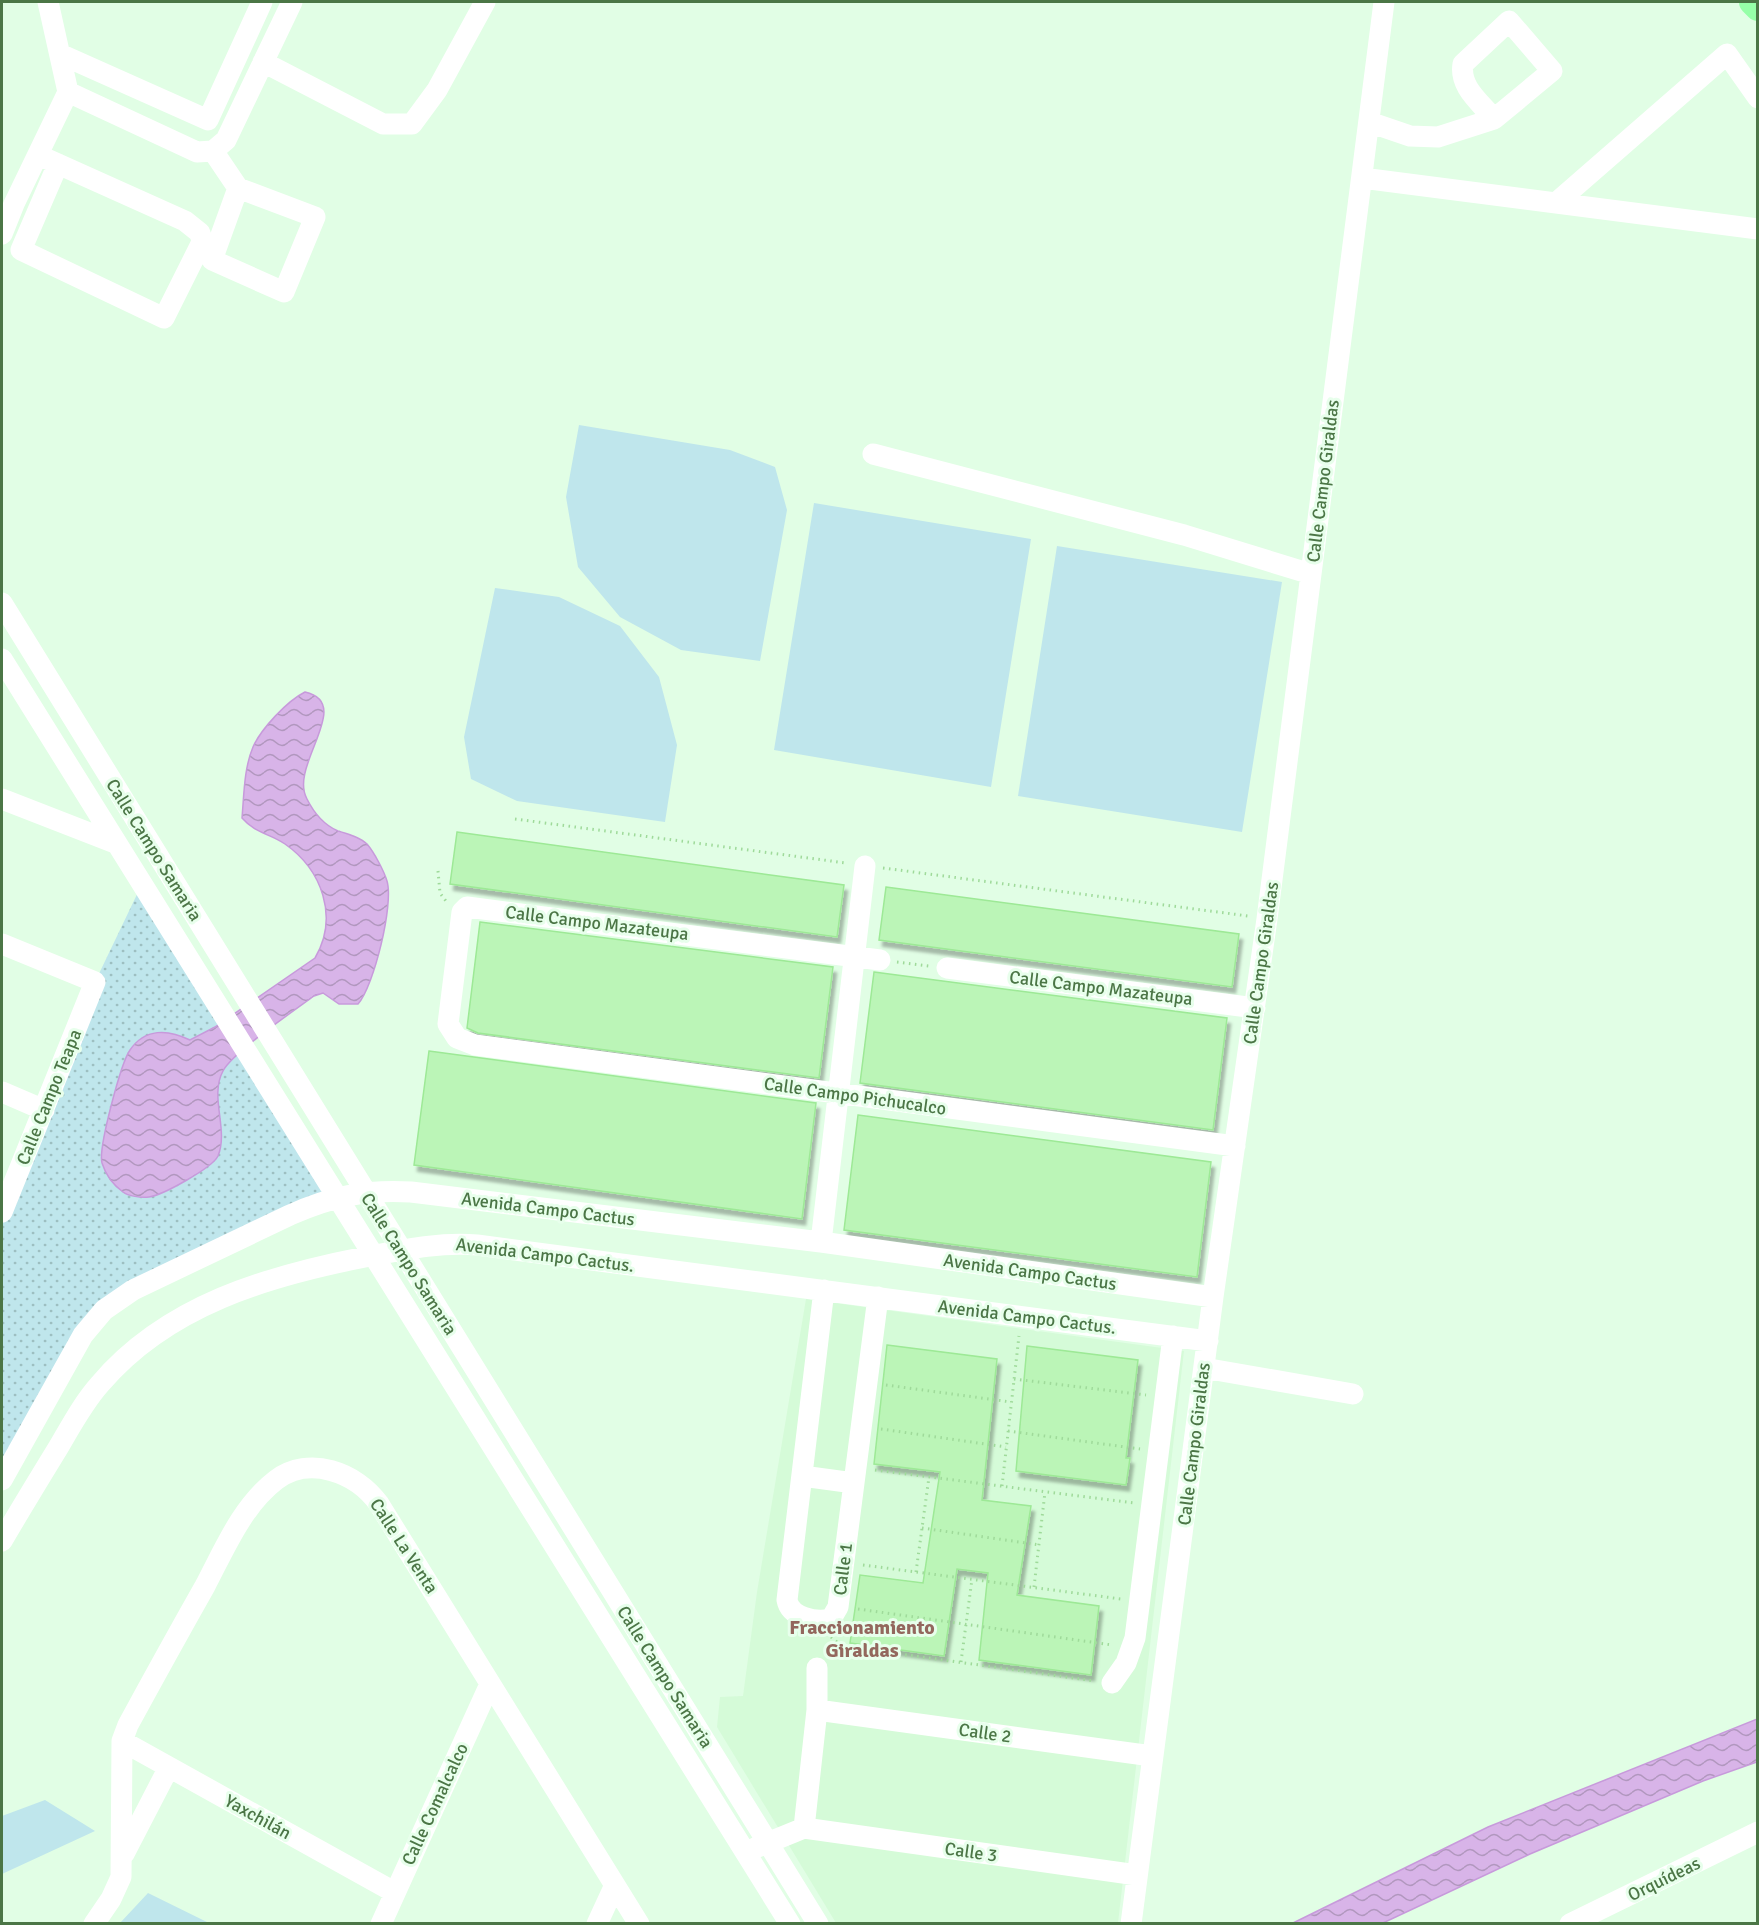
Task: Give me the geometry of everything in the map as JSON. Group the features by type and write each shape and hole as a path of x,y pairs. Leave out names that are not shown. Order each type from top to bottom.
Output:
{"main road":[{"path":"1752,2 1758,8"}],"street":[{"path":"2,234 8,201 38,155 68,92 48,2"},
{"path":"60,54 208,120 262,2"},
{"path":"68,92 197,152 213,151 226,140 292,2"},
{"path":"263,62 383,124 412,124 437,90 485,2"},
{"name":"Calle Campo Giraldas","path":"1131,1923 1213,1298 1267,919 1384,2"},
{"path":"1369,122 1410,136 1425,138 1438,137 1494,119 1552,71 1509,21 1463,64 1461,74 1463,83 1494,119"},
{"path":"1556,203 1728,54 1758,98"},
{"path":"213,151 238,188 315,217 284,292 212,260 238,188"},
{"path":"38,155 185,221 200,233 202,243 164,318 21,250 58,164"},
{"path":"1362,178 1758,228"},
{"path":"873,454 1184,535 1311,574"},
{"name":"Calle Campo Samaria","path":"2,603 399,1250 818,1923"},
{"name":"Calle Campo Samaria","path":"2,659 790,1923"},
{"path":"2,799 115,843"},
{"path":"821,1242 865,866"},
{"name":"Calle Campo Mazateupa","path":"462,912 471,907 880,960"},
{"name":"Calle Campo Pichucalco","path":"462,912 448,1024 457,1038 474,1045 1235,1146"},
{"name":"Calle Campo Teapa","path":"2,944 95,982 2,1212"},
{"name":"Calle Campo Mazateupa","path":"947,968 1255,1008"},
{"path":"2,1092 44,1110"},
{"name":"Avenida Campo Cactus","path":"2,1480 83,1335 104,1310 133,1290 290,1215 336,1197 364,1192 411,1192 821,1242 1213,1298"},
{"name":"Avenida Campo Cactus.","path":"2,1542 89,1396 135,1350 192,1312 257,1282 308,1268 425,1245 477,1245 1208,1341"},
{"name":"Calle 1","path":"824,1290 788,1600 789,1608 799,1616 832,1613 843,1562 878,1297"},
{"name":"Calle Campo Giraldas","path":"1112,1683 1126,1664 1132,1647 1140,1601 1173,1336"},
{"path":"1204,1368 1353,1394"},
{"name":"Calle La Venta","path":"94,1923 117,1887 121,1876 122,1741 128,1725 241,1521 274,1481 299,1469 314,1468 338,1473 361,1485 376,1500 639,1923"},
{"path":"802,1476 855,1475"},
{"path":"746,1853 767,1841 804,1828 818,1710 817,1668"},
{"name":"Calle Comalcalco","path":"381,1923 490,1684"},
{"name":"Calle 2","path":"818,1710 1152,1756"},
{"name":"Yaxchilán","path":"122,1741 394,1892"},
{"path":"122,1857 169,1767"},
{"name":"Calle 3","path":"804,1828 1137,1875"},
{"name":"Orquídeas","path":"1570,1923 1758,1832"},
{"path":"597,1923 615,1885"}],"path":[{"path":"515,819 1267,919"},
{"path":"438,871 440,892 443,898 462,912"},
{"path":"880,960 947,968"},
{"path":"1002,1486 1021,1316"},
{"path":"1014,1379 1166,1398"},
{"path":"867,1383 1011,1402"},
{"path":"861,1427 1006,1448"},
{"path":"1008,1431 1159,1451"},
{"path":"855,1475 929,1477 1152,1506"},
{"path":"916,1572 929,1477"},
{"path":"1034,1587 1045,1492"},
{"path":"922,1528 1040,1545"},
{"path":"843,1562 1140,1601"},
{"path":"961,1662 972,1579"},
{"path":"1112,1683 842,1646 831,1637 832,1613 965,1624 1132,1647"}],"shaded area":[{"path":"579,425 730,450 775,467 787,510 760,661 681,650 620,617 578,567 566,497"},
{"path":"814,503 1031,539 991,787 774,750"},
{"path":"1057,546 1282,582 1242,832 1018,796"},
{"path":"495,588 559,597 620,626 659,677 677,745 665,822 517,801 471,779 464,737"},
{"path":"141,886 336,1197 113,1302 2,1476 2,1212 95,982"},
{"path":"806,1299 1184,1351 1118,1923 836,1923 717,1727 720,1697 743,1696 757,1592"},
{"path":"45,1800 95,1831 2,1874 2,1816"},
{"path":"148,1893 209,1923 120,1923"}],"water":[{"path":"305,692 319,698 324,709 323,722 306,770 304,785 307,799 316,814 328,825 367,844 387,881 388,907 376,963 358,1004 339,1004 323,993 314,996 265,1032 229,1063 219,1081 221,1146 214,1161 197,1174 156,1195 139,1197 128,1195 108,1176 102,1163 102,1154 111,1106 130,1050 150,1034 173,1034 190,1040 215,1027 315,958 322,942 326,927 326,911 323,895 309,867 285,844 252,827 242,818 246,773 253,747 275,716"},
{"path":"1757,1719 1757,1762 1703,1781 1530,1854 1383,1923 1293,1923 1488,1827"}],"building":[{"path":"457,832 844,885 837,937 450,884"},
{"path":"886,887 1239,934 1232,987 879,940"},
{"path":"480,922 833,967 819,1078 478,1033 467,1028"},
{"path":"874,972 1227,1018 1213,1130 860,1083"},
{"path":"429,1051 816,1103 802,1219 414,1165"},
{"path":"858,1115 1211,1162 1197,1277 844,1230"},
{"path":"887,1345 997,1359 982,1500 1031,1506 1017,1595 1099,1606 1091,1675 979,1660 988,1573 957,1569 944,1656 850,1643 860,1575 923,1583 940,1472 874,1464"},
{"path":"1027,1346 1138,1360 1126,1458 1130,1458 1126,1485 1016,1471"}],"district":[{"name":"Fraccionamiento Giraldas","path":"862,1638"}]}
